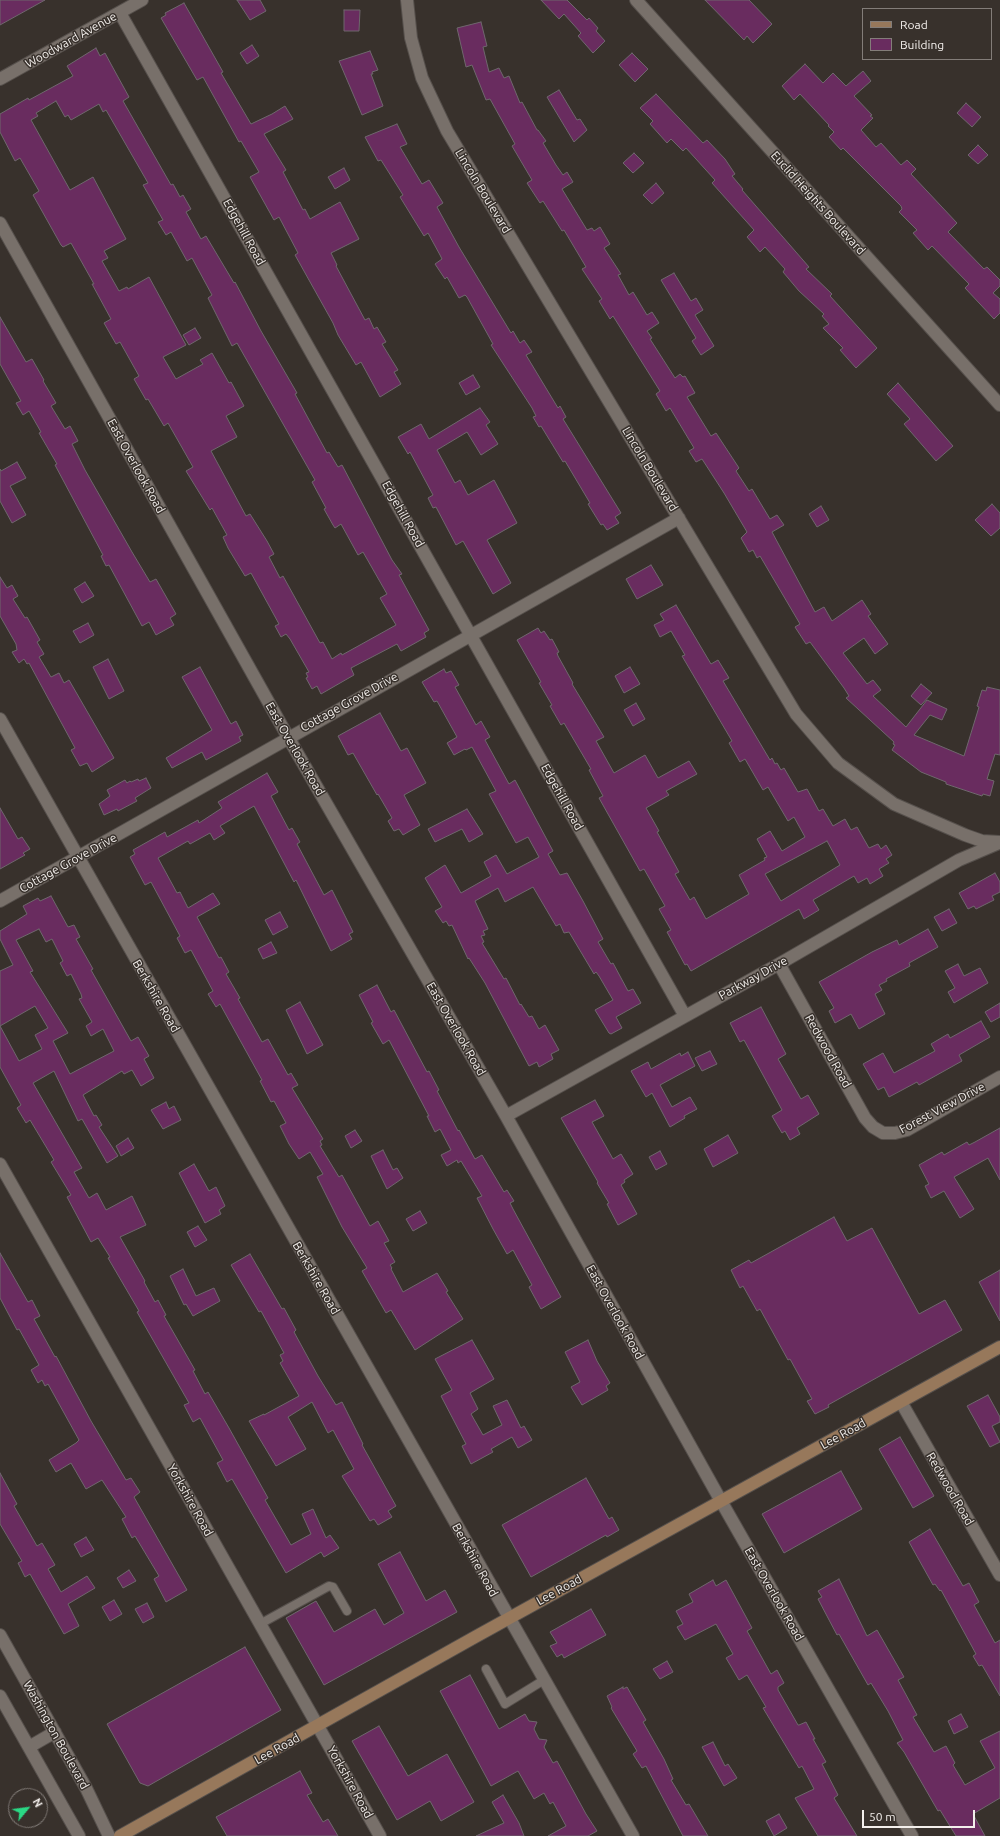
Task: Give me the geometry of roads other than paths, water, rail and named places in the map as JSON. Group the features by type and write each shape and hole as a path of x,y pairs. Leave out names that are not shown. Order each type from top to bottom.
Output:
{"main road":[{"name":"Lee Road","path":"120,1836 1000,1347"}],"street":[{"name":"Woodward Avenue","path":"0,79 142,0"},
{"name":"Lincoln Boulevard","path":"407,0 411,38 422,78 447,131 796,714 838,763 894,804 965,836 982,841 1000,842"},
{"name":"Euclid Heights Boulevard","path":"636,0 1000,406"},
{"name":"Edgehill Road","path":"120,13 685,1016"},
{"name":"East Overlook Road","path":"0,223 288,737 506,1116 721,1501 912,1836"},
{"name":"Cottage Grove Drive","path":"0,901 288,737 679,518"},
{"name":"Berkshire Road","path":"0,719 633,1836"},
{"name":"Parkway Drive","path":"506,1116 780,964 960,860 1000,842"},
{"name":"Redwood Road","path":"780,964 865,1118 873,1127 883,1133"},
{"name":"Forest View Drive","path":"883,1133 895,1133 907,1130 1000,1077"},
{"name":"Yorkshire Road","path":"0,1164 380,1836"},
{"name":"Redwood Road","path":"901,1402 1000,1575"},
{"name":"Washington Boulevard","path":"0,1636 93,1801 109,1836"},
{"path":"0,1696 79,1836"},
{"path":"29,1747 55,1732"}],"lane":[{"path":"260,1624 329,1586 333,1587 347,1611"},
{"path":"486,1669 505,1704 544,1680"}]}
